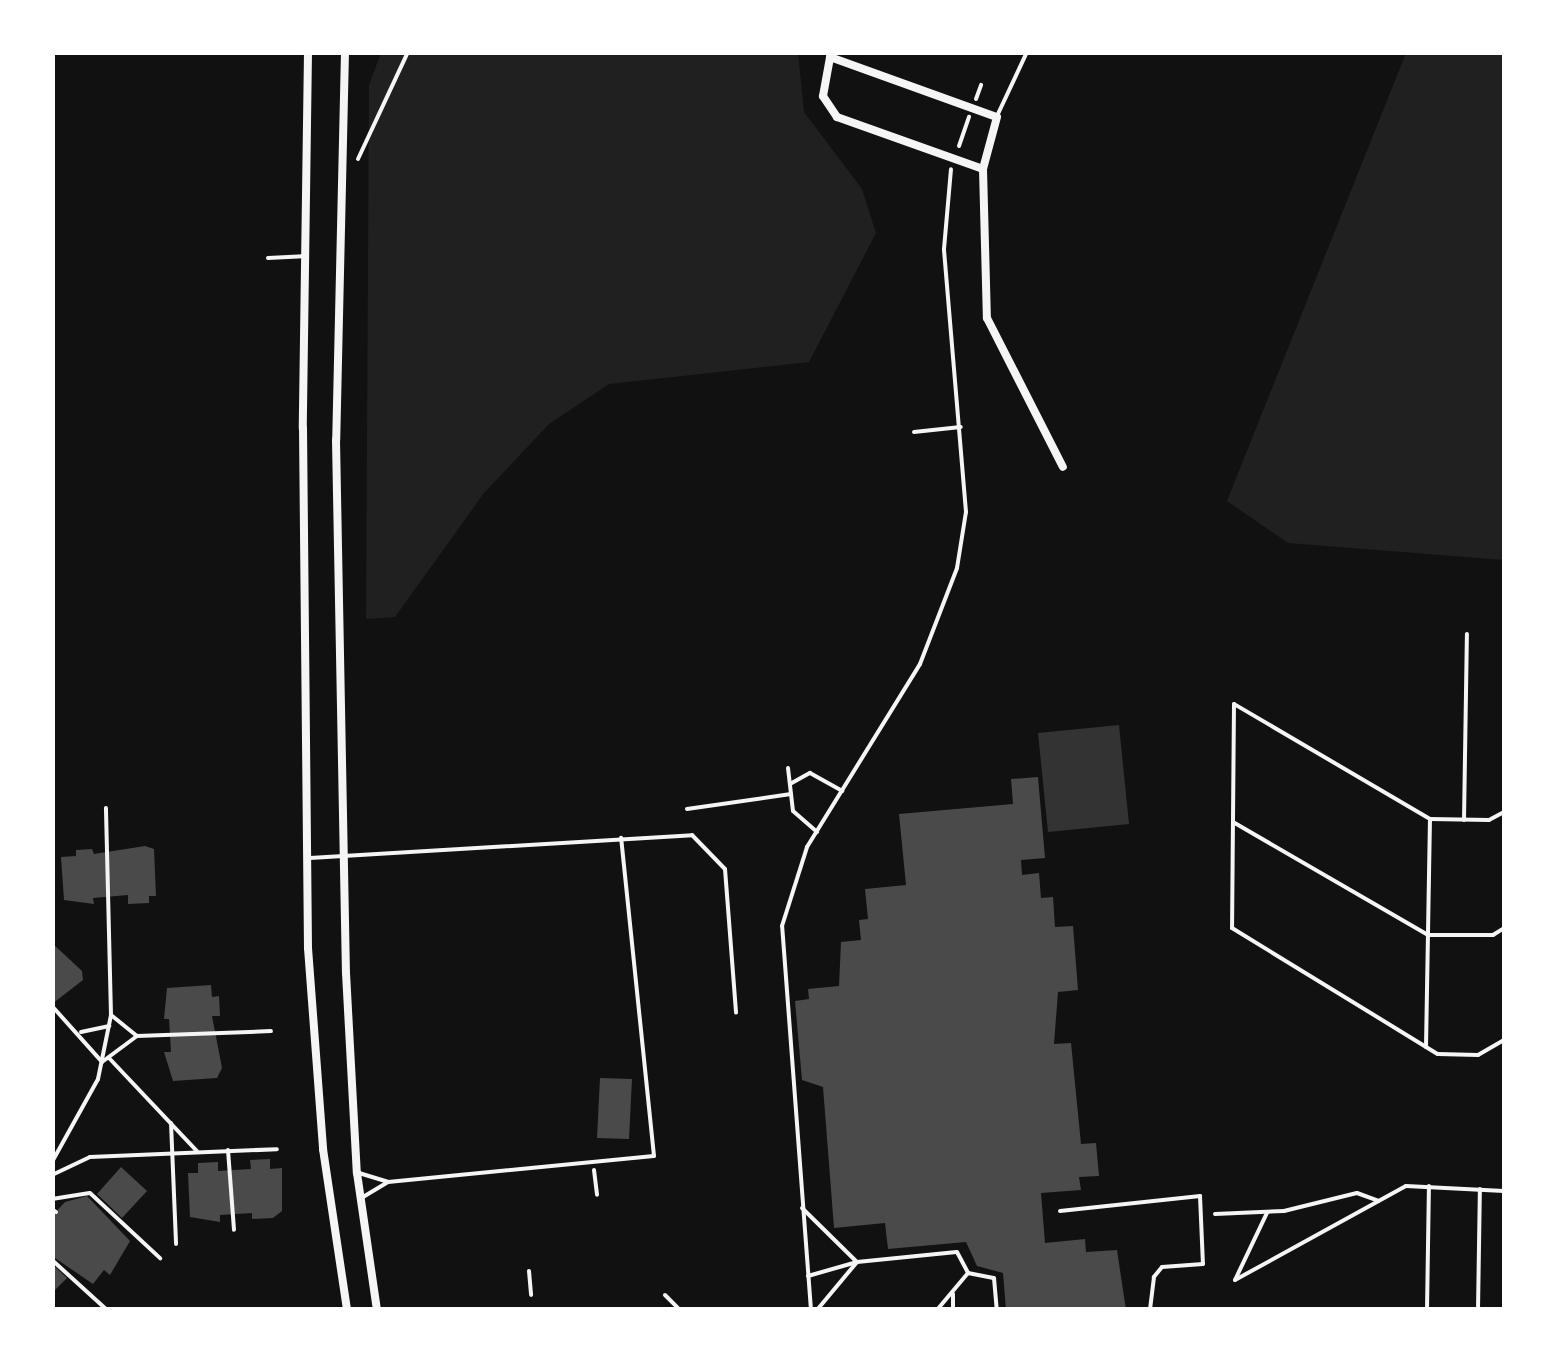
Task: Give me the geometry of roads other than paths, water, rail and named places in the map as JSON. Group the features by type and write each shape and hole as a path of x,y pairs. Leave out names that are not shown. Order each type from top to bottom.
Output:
{"street":[{"path":"308,52 309,858 323,1149 347,1310"},
{"path":"345,52 336,440 343,855 357,1173 378,1310"},
{"path":"983,169 837,117 822,96 830,55 997,117 983,169 987,318 1064,467"}],"lane":[{"path":"997,117 1027,52"},
{"path":"268,258 306,256"},
{"path":"309,858 692,835 725,870 736,1013"},
{"path":"357,1173 388,1182 654,1156 621,838"},
{"path":"360,1199 388,1182"},
{"path":"1060,1212 1200,1196 1204,1264 1162,1267 1154,1277 1150,1310"}]}
